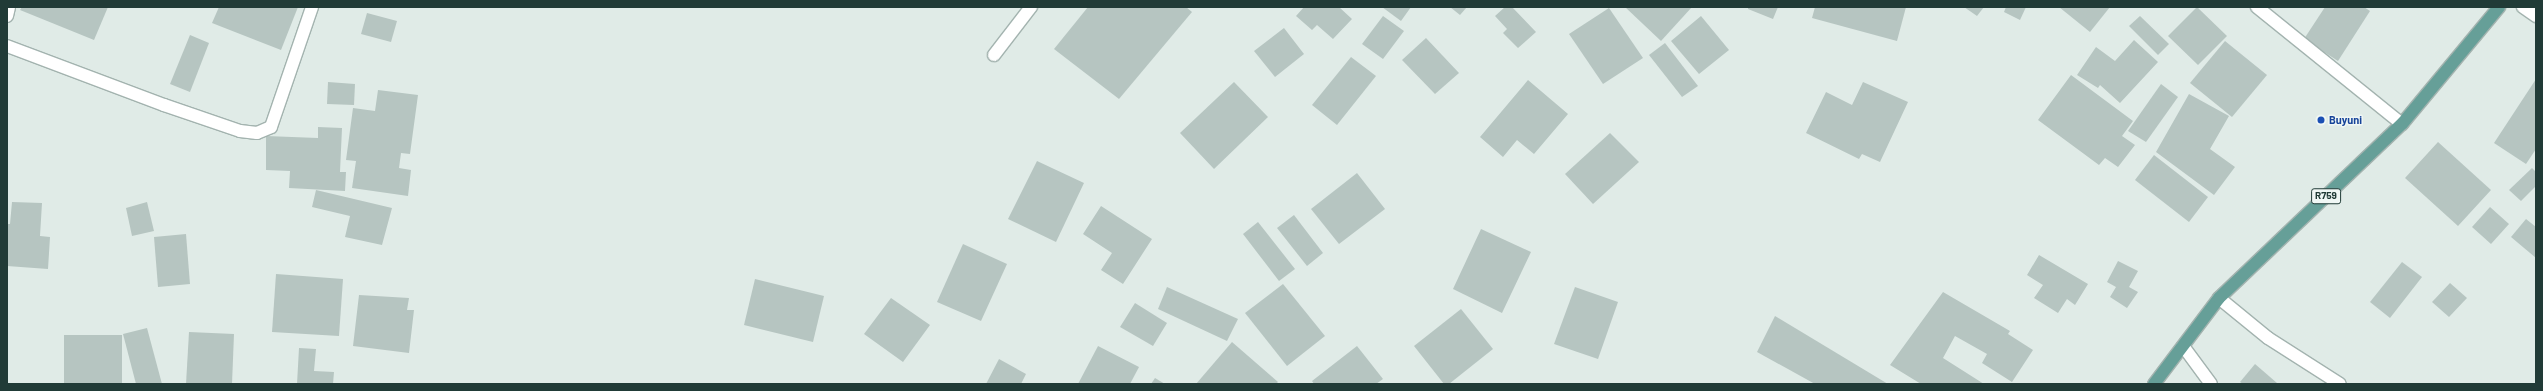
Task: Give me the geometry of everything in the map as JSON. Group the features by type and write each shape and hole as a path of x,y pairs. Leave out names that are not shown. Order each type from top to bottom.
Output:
{"main road":[{"name":"R759","path":"2154,384 2219,298 2402,124 2499,7"}],"street":[{"path":"7,16 9,7"},
{"path":"7,46 240,132 257,133 272,127 312,7"},
{"path":"994,55 1031,7"},
{"path":"2257,7 2402,124"},
{"path":"2523,7 2536,16"},
{"path":"2219,298 2268,338 2340,384"},
{"path":"2183,346 2211,384"}],"building":[{"path":"22,7 108,7 94,40 20,10"},
{"path":"219,7 298,7 281,50 212,23"},
{"path":"1088,7 1186,7 1192,12 1119,99 1054,49"},
{"path":"1304,7 1339,7 1352,19 1333,39 1317,25 1312,30 1296,16"},
{"path":"1382,7 1411,7 1401,21"},
{"path":"1450,7 1467,7 1460,15"},
{"path":"1505,7 1512,7 1536,32 1518,48 1503,33 1507,29 1495,16"},
{"path":"1625,7 1692,7 1661,41"},
{"path":"1748,7 1778,7 1773,19 1748,9"},
{"path":"1815,7 1906,7 1897,41 1812,18"},
{"path":"1964,7 1984,7 1977,16"},
{"path":"2006,7 2026,7 2020,20 2004,12"},
{"path":"2059,7 2110,7 2090,32"},
{"path":"2197,7 2227,36 2198,65 2168,36"},
{"path":"2325,7 2364,7 2370,11 2338,61 2304,39"},
{"path":"1609,8 1643,58 1603,84 1569,34"},
{"path":"367,13 397,21 391,42 361,34"},
{"path":"1383,16 1404,31 1383,59 1362,44"},
{"path":"1701,16 1729,50 1699,74 1671,41"},
{"path":"2140,16 2169,44 2158,55 2129,26"},
{"path":"1284,28 1304,54 1275,77 1254,51"},
{"path":"190,35 209,43 190,92 170,84"},
{"path":"1426,38 1459,73 1435,94 1402,60"},
{"path":"2134,40 2158,62 2120,103 2100,85 2098,88 2077,75 2096,47 2115,61"},
{"path":"2225,41 2267,75 2232,117 2190,83"},
{"path":"1665,43 1698,86 1682,97 1649,55"},
{"path":"1351,57 1376,76 1337,125 1312,105"},
{"path":"2071,75 2133,121 2122,136 2135,145 2118,167 2105,158 2099,165 2038,120"},
{"path":"2536,79 2536,149 2526,164 2494,143"},
{"path":"1528,80 1568,114 1534,154 1517,140 1503,157 1480,137"},
{"path":"328,82 355,84 354,105 327,104"},
{"path":"1234,82 1268,117 1214,169 1180,133"},
{"path":"1863,82 1908,102 1880,162 1862,154 1859,159 1806,133 1826,92 1852,105"},
{"path":"2161,84 2178,97 2146,142 2128,131"},
{"path":"378,90 418,95 410,154 401,153 399,168 411,170 408,196 352,188 356,161 346,160 353,108 375,111"},
{"path":"2189,94 2229,116 2210,149 2235,167 2214,195 2156,152"},
{"path":"318,127 342,128 340,172 346,172 345,191 289,188 290,171 266,170 266,136 318,138"},
{"path":"1610,133 1639,162 1593,204 1565,174"},
{"path":"2438,142 2491,190 2458,226 2405,178"},
{"path":"2154,155 2208,197 2189,222 2135,180"},
{"path":"1037,161 1084,183 1056,242 1008,219"},
{"path":"2532,168 2536,172 2536,186 2521,201 2509,190"},
{"path":"1357,173 1385,209 1339,244 1311,209"},
{"path":"316,190 392,208 382,245 345,237 350,216 312,207"},
{"path":"12,202 42,203 40,236 50,237 48,269 7,266 7,224 10,224"},
{"path":"147,202 154,231 132,236 126,208"},
{"path":"1101,206 1152,239 1123,284 1101,270 1112,253 1083,234"},
{"path":"2490,207 2509,224 2491,244 2472,227"},
{"path":"1294,215 1323,253 1307,266 1277,228"},
{"path":"2526,219 2536,227 2536,258 2511,237"},
{"path":"1258,222 1295,269 1279,281 1243,234"},
{"path":"1481,229 1531,252 1502,313 1453,289"},
{"path":"186,234 190,284 158,287 154,237"},
{"path":"963,244 1007,264 981,321 937,302"},
{"path":"2039,255 2088,284 2075,305 2067,299 2058,313 2034,298 2043,285 2027,275"},
{"path":"2118,261 2138,271 2129,287 2138,292 2127,308 2110,297 2116,287 2107,282"},
{"path":"2402,262 2422,277 2390,318 2370,302"},
{"path":"276,274 343,279 339,336 272,332"},
{"path":"755,279 824,296 813,342 744,325"},
{"path":"2450,283 2467,298 2449,317 2432,302"},
{"path":"1283,284 1325,336 1287,366 1245,313"},
{"path":"1167,287 1238,319 1227,341 1158,309"},
{"path":"1575,287 1618,302 1598,359 1554,344"},
{"path":"1943,292 2010,331 2008,334 2033,350 2012,382 1982,363 1987,354 1955,336 1943,358 1984,384 1921,384 1890,365"},
{"path":"359,295 409,298 407,310 414,310 409,353 353,346"},
{"path":"891,298 930,325 903,362 864,334"},
{"path":"1135,303 1167,323 1153,346 1120,327"},
{"path":"1461,309 1493,349 1449,384 1444,384 1414,346"},
{"path":"1775,316 1888,384 1815,384 1757,352"},
{"path":"147,328 162,384 136,384 123,334"},
{"path":"189,332 234,334 232,384 186,384"},
{"path":"64,335 122,335 122,384 64,384"},
{"path":"1232,342 1278,382 1276,384 1196,384"},
{"path":"1098,346 1139,367 1130,384 1078,384"},
{"path":"1357,346 1383,379 1376,384 1314,384 1312,381"},
{"path":"299,348 316,349 314,371 334,372 333,384 297,384"},
{"path":"999,359 1026,374 1021,384 986,384"},
{"path":"2255,364 2277,383 2243,384 2240,382"},
{"path":"1155,378 1165,384 1151,384"}],"place":[{"name":"Buyuni","path":"2321,120"}]}
